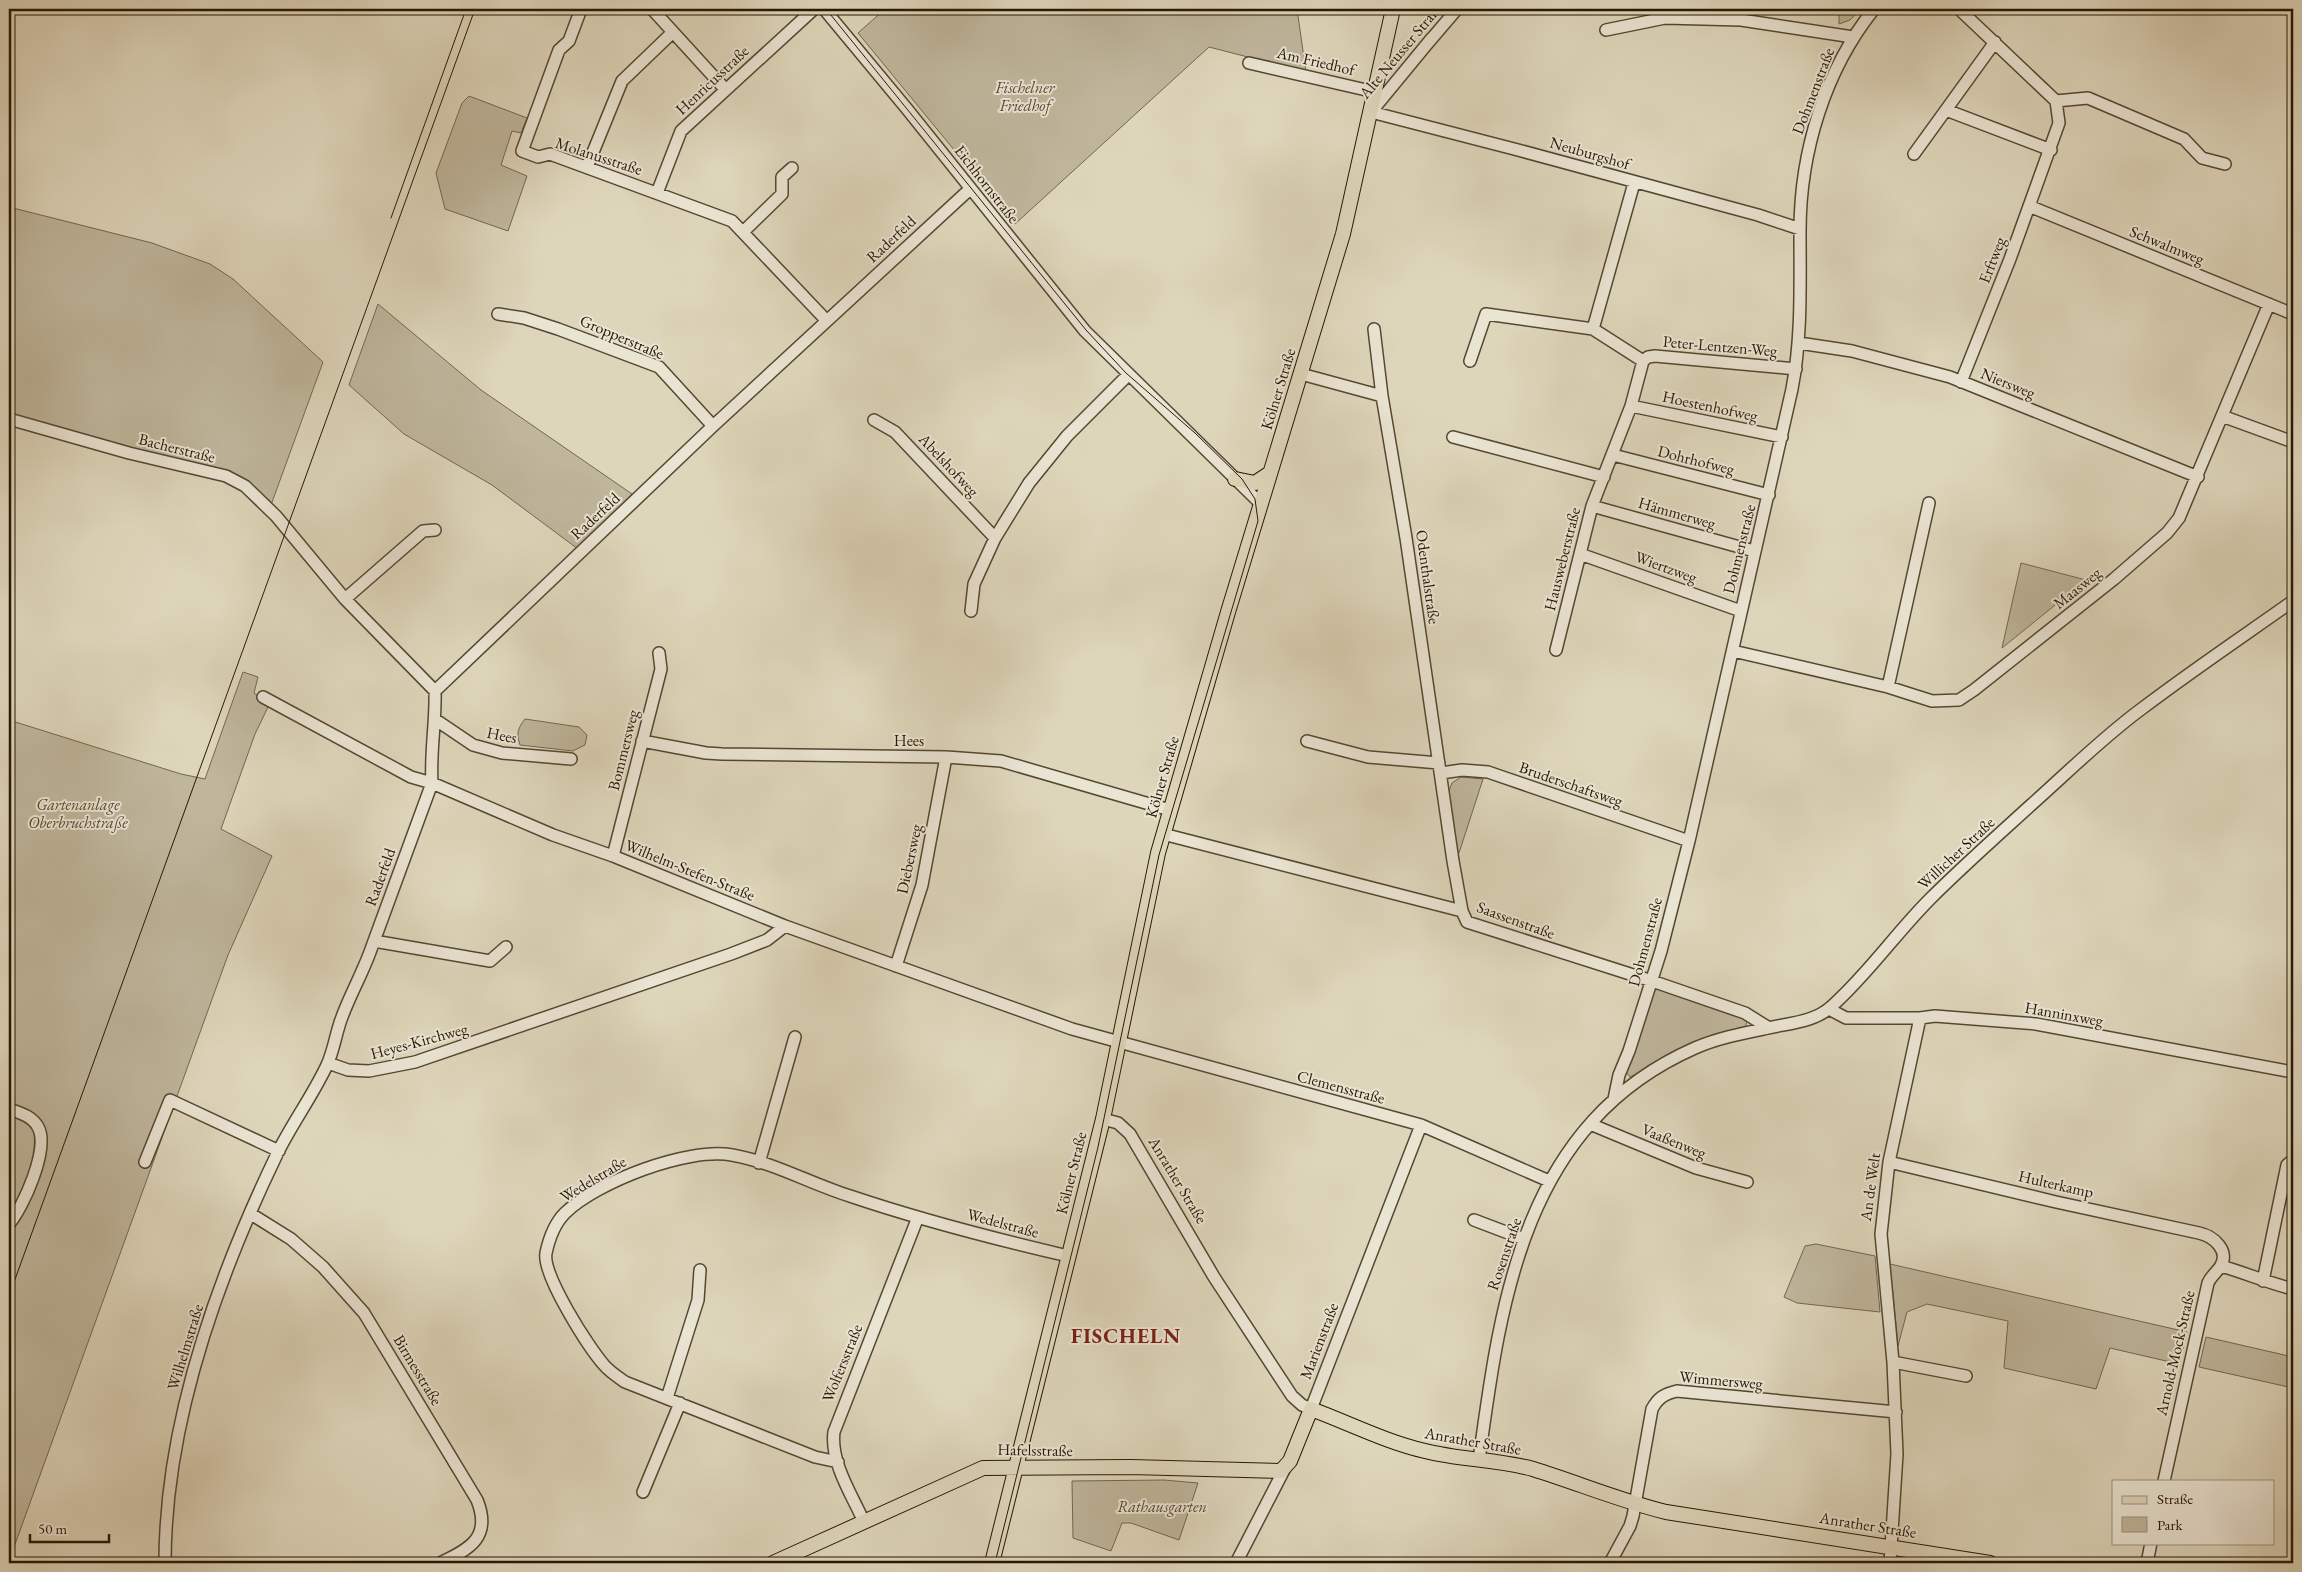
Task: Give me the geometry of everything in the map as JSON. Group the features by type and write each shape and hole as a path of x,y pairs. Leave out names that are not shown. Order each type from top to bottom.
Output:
{"main road":[{"name":"Kölner Straße","path":"992,1563 1102,1119 1163,834 1260,503 1301,374 1342,234 1393,9"},
{"path":"1235,480 1255,483 1270,472"},
{"name":"Anrather Straße","path":"1311,1409 1402,1445 1453,1458 1533,1469 1635,1504 1696,1518 1990,1563"},
{"name":"Marienstraße","path":"1285,1468 1311,1409"},
{"name":"Hafelsstraße","path":"773,1563 972,1471 992,1466 1016,1468 1160,1467 1256,1471 1280,1471 1285,1468"}],"street":[{"name":"Molanusstraße","path":"581,9 569,41 559,50 522,151 538,157 550,154 732,221 826,320"},
{"path":"652,9 725,89"},
{"name":"Henricusstraße","path":"657,192 681,131 814,9"},
{"name":"Eichhornstraße","path":"824,9 1070,315 1128,375 1260,503"},
{"name":"Alte Neusser Straße","path":"1371,112 1457,9"},
{"name":"Dohmenstraße","path":"1614,1099 1619,1075 1630,1052 1652,981 1689,841 1754,552 1770,496 1782,438 1796,369 1799,343 1800,229 1803,184 1811,134 1829,85 1853,37 1874,9"},
{"path":"1959,9 2056,101 2088,98 2184,139 2202,158 2225,164"},
{"path":"1606,30 1664,18 1714,19 1741,20 1853,37"},
{"path":"587,167 622,81 673,32"},
{"path":"1914,154 1995,42"},
{"name":"Am Friedhof","path":"1249,63 1375,92"},
{"name":"Erftweg","path":"1960,382 2051,150 2059,123 2056,101"},
{"path":"1946,110 2051,150"},
{"name":"Neuburgshof","path":"1371,112 1758,215 1800,229"},
{"path":"743,232 782,194 782,177 792,168"},
{"path":"1593,329 1634,183"},
{"name":"Raderfeld","path":"328,1063 342,1017 374,941 432,783 431,761 436,720 435,692 713,426 970,189"},
{"name":"Schwalmweg","path":"2029,206 2293,314"},
{"name":"Maasweg","path":"1733,651 1888,687 1932,701 1959,700 2114,579 2167,533 2179,518 2198,478 2269,304"},
{"name":"Gropperstraße","path":"498,314 524,318 558,328 659,367 713,426"},
{"path":"1470,361 1486,314 1593,329 1643,361"},
{"name":"Odenthalstraße","path":"1374,329 1382,396 1406,538 1462,911"},
{"name":"Niersweg","path":"1799,343 1852,351 1960,382 2198,478"},
{"name":"Peter-Lentzen-Weg","path":"1643,361 1648,357 1655,356 1796,369"},
{"name":"Hausweberstraße","path":"1556,650 1592,506 1614,455 1631,406 1643,361"},
{"path":"1301,374 1382,396"},
{"path":"971,611 974,584 994,538 1044,463 1128,375"},
{"name":"Hoestenhofweg","path":"1631,406 1782,438"},
{"path":"2222,416 2293,442"},
{"name":"Bacherstraße","path":"9,419 231,478 253,492 345,599"},
{"name":"Abelshofweg","path":"874,420 895,432 994,538"},
{"path":"1453,437 1604,477"},
{"name":"Dohrhofweg","path":"1614,455 1770,496"},
{"path":"1888,687 1929,503"},
{"name":"Hämmerweg","path":"1592,506 1754,552"},
{"path":"435,530 423,532 345,599 435,692"},
{"name":"Wiertzweg","path":"1580,554 1741,611"},
{"name":"Willicher Straße","path":"1626,1089 1696,1048 1714,1041 1805,1020 1830,1009 1930,900 2080,759 2139,710 2293,601"},
{"name":"Bommersweg","path":"613,856 661,669 659,653"},
{"name":"Wilhelm-Stefen-Straße","path":"263,697 411,777 432,783 553,835 613,856 785,926 1118,1044"},
{"name":"Hees","path":"436,720 473,745 502,753 571,759"},
{"name":"Hees","path":"642,741 714,754 946,757 1001,761 1170,810"},
{"path":"1307,741 1368,757 1440,768"},
{"name":"Diebersweg","path":"896,966 922,885 946,757"},
{"name":"Bruderschaftsweg","path":"1440,768 1488,772 1689,841"},
{"name":"Saassenstraße","path":"1163,834 1462,911 1467,922 1745,1013 1769,1028"},
{"name":"Heyes-Kirchweg","path":"328,1063 348,1070 369,1071 423,1060 731,954 767,940 785,926"},
{"path":"374,941 490,961 506,947"},
{"name":"Hanninxweg","path":"1830,1009 1846,1018 1920,1018 1935,1016 2036,1024 2293,1072"},
{"name":"An de Welt","path":"1890,1563 1892,1547 1891,1526 1898,1454 1893,1362 1881,1234 1889,1162 1920,1018"},
{"path":"760,1163 796,1037"},
{"name":"Clemensstraße","path":"1118,1044 1421,1125 1550,1181"},
{"path":"145,1162 170,1100 279,1151 328,1063"},
{"name":"Rosenstraße","path":"1478,1460 1496,1342 1508,1284 1524,1239 1550,1181 1563,1160 1590,1124 1626,1089"},
{"path":"9,1109 33,1120 39,1129 41,1140 39,1156 28,1189 16,1217 9,1224"},
{"name":"Anrather Straße","path":"1102,1119 1118,1123 1130,1134 1214,1277 1292,1396 1311,1409"},
{"name":"Vaaßenweg","path":"1590,1124 1696,1168 1747,1182"},
{"name":"Marienstraße","path":"1311,1409 1421,1125"},
{"name":"Wilhelmstraße","path":"165,1563 168,1500 180,1423 214,1306 279,1151"},
{"name":"Wedelstraße","path":"838,1462 815,1457 625,1382 606,1367 591,1349 549,1277 545,1260 550,1236 564,1213 622,1177 643,1169 709,1154 732,1155 760,1163 849,1196 918,1217 1068,1256"},
{"path":"2263,1281 2287,1165 2293,1160"},
{"name":"Hulterkamp","path":"1889,1162 2199,1233 2215,1240 2221,1248 2221,1266"},
{"name":"Birmesstraße","path":"251,1214 291,1239 323,1267 364,1313 477,1500 482,1519 481,1532 473,1544 464,1552 440,1563"},
{"name":"Wolfersstraße","path":"864,1522 838,1462 833,1441 838,1418 918,1217"},
{"path":"1474,1220 1524,1239"},
{"path":"2221,1266 2251,1274 2263,1281 2293,1289"},
{"name":"Arnold-Mock-Straße","path":"2164,1480 2208,1282 2221,1266"},
{"path":"668,1398 698,1300 700,1270"},
{"path":"1893,1362 1966,1376"},
{"name":"Wimmersweg","path":"1610,1563 1630,1526 1652,1409 1658,1399 1666,1393 1676,1391 1896,1412"},
{"path":"643,1492 680,1403"},
{"name":"Marienstraße","path":"1241,1562 1285,1468"},
{"path":"2148,1563 2151,1544"}],"green space":[{"name":"Fischelner Friedhof","path":"885,9 1297,9 1306,72 1209,47 1015,224 858,33"},
{"path":"1839,9 1861,9 1850,20 1839,24"},
{"path":"469,96 527,118 521,133 512,131 501,165 527,176 508,231 445,209 436,173 462,103"},
{"path":"9,207 152,243 210,264 233,279 323,362 271,505 251,485 9,413"},
{"path":"378,304 481,390 632,494 578,549 492,485 404,434 349,385"},
{"path":"2021,563 2086,580 2002,648"},
{"name":"Gartenanlage Oberbruchstraße","path":"243,672 258,677 254,693 269,705 255,734 221,829 272,856 228,955 9,1561 9,720 181,774 205,779"},
{"path":"525,719 579,727 587,735 585,745 573,751 520,745 518,731"},
{"path":"1461,777 1483,779 1459,853 1455,854 1447,796 1452,783"},
{"path":"1656,986 1745,1017 1747,1022 1745,1027 1712,1037 1630,1077 1626,1072"},
{"path":"1816,1244 1875,1256 1880,1312 1797,1303 1784,1297 1805,1246"},
{"path":"1890,1264 2187,1332 2179,1364 2110,1348 2096,1389 2004,1368 2008,1321 1927,1304 1907,1312 1898,1346"},
{"path":"2206,1337 2293,1357 2293,1388 2199,1367"},
{"name":"Rathausgarten","path":"1164,1480 1198,1483 1179,1540 1131,1523 1122,1523 1111,1551 1073,1538 1072,1481"}],"tram line":[{"path":"391,218 466,9"},
{"path":"9,1296 475,9"},
{"path":"826,9 1086,330 1126,373 1195,433 1242,479 1255,499 1258,521 1159,855 1098,1147 995,1563"}],"district":[{"name":"FISCHELN","path":"1126,1335"}]}
